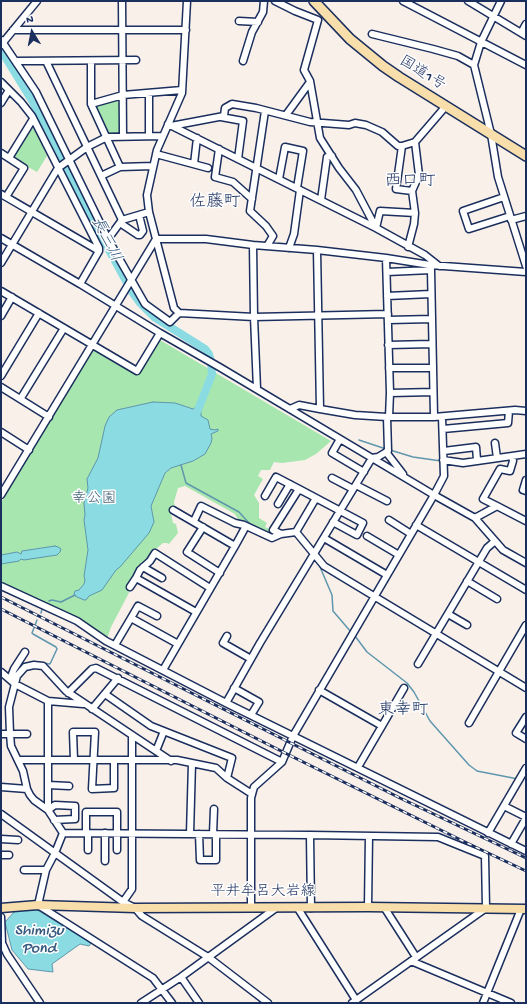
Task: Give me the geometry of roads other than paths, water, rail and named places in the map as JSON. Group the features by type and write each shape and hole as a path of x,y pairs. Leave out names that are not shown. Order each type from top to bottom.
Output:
{"highway":[{"name":"国道1号","path":"314,1 350,39 399,77 446,106 526,151"},
{"name":"国道1号","path":"321,1 358,39 380,57 526,156"}],"main road":[{"name":"平井牟呂大岩線","path":"1,908 38,905 135,908 384,907 523,909"}],"street":[{"path":"37,1 2,42 36,92 108,239 145,304 170,322 178,313"},
{"path":"122,1 123,136"},
{"path":"187,1 182,93 170,125 163,136 156,154 147,195 156,239 174,308 178,313 254,316 388,317 432,319"},
{"path":"243,61 252,32 263,12 264,1"},
{"path":"275,1 318,20 304,70 310,82 320,138 339,168 356,190 376,228"},
{"path":"403,1 526,65"},
{"path":"468,1 523,35 526,24"},
{"path":"501,1 481,42 474,65 491,131 498,177 526,266"},
{"path":"239,21 258,22"},
{"path":"13,30 186,30"},
{"path":"372,34 458,56 474,65"},
{"path":"16,61 136,60"},
{"path":"46,61 101,176 121,222 138,235 140,235 143,231 139,215"},
{"path":"91,61 91,104 120,167"},
{"path":"1,82 21,102 33,118 100,251"},
{"path":"286,115 310,82"},
{"path":"1,103 9,90"},
{"path":"91,104 123,94 182,90"},
{"path":"149,93 149,136"},
{"path":"170,125 224,116 225,108 232,104 256,108 317,123 349,125 355,123 366,125 382,132 398,146 402,146 415,142 446,106"},
{"path":"266,111 250,211 266,226 273,236 267,246"},
{"path":"219,116 243,121 238,159"},
{"path":"9,158 33,118"},
{"path":"170,125 376,228 425,255 439,266"},
{"path":"1,263 58,168 87,147 107,137 163,136"},
{"path":"194,164 197,138"},
{"path":"408,247 414,224 415,213 412,191 419,175 415,142"},
{"path":"402,146 396,189 412,191"},
{"path":"279,179 285,147 303,150 294,234 289,248"},
{"path":"219,150 215,177 233,182 252,199"},
{"path":"1,153 24,168 4,196 100,251"},
{"path":"156,154 208,168"},
{"path":"321,200 327,157 332,156"},
{"path":"101,176 120,167 153,166"},
{"path":"504,197 463,212 469,229 511,218 526,216"},
{"path":"376,228 380,211 415,213"},
{"path":"108,239 121,222 150,212"},
{"path":"1,238 474,518 503,550 526,563"},
{"path":"156,239 206,239 253,245 317,250 439,266 526,272"},
{"path":"1,495 156,239"},
{"path":"253,245 257,389"},
{"path":"317,250 320,409"},
{"path":"80,284 100,251"},
{"path":"372,458 378,457 388,451 390,393 386,258"},
{"path":"387,272 430,270 434,417"},
{"path":"1,291 137,371 160,333"},
{"path":"387,296 431,294"},
{"path":"1,316 12,297"},
{"path":"1,376 39,313"},
{"path":"21,398 64,328"},
{"path":"388,345 432,344"},
{"path":"389,368 433,368"},
{"path":"1,387 21,398 49,417"},
{"path":"390,393 433,392"},
{"path":"290,410 299,405 355,415 388,417 442,417 509,411 526,411"},
{"path":"443,429 508,423 509,411"},
{"path":"251,907 250,834 252,794 254,787 282,762 293,736 319,690 444,476 442,417"},
{"path":"1,432 29,450"},
{"path":"340,439 332,453 364,472"},
{"path":"495,443 497,458"},
{"path":"444,451 476,447 477,460"},
{"path":"386,452 405,477"},
{"path":"443,460 463,463 526,454"},
{"path":"512,456 513,461 510,471 500,469 484,499 526,521"},
{"path":"226,703 372,458"},
{"path":"265,496 276,477 363,523 357,535 333,522"},
{"path":"332,478 387,502"},
{"path":"526,480 523,490 526,491"},
{"path":"278,504 290,484"},
{"path":"281,534 274,530 299,489"},
{"path":"296,532 316,498"},
{"path":"194,521 201,506 235,523 246,526 272,538 281,534 296,532"},
{"path":"474,518 497,506"},
{"path":"173,510 235,546"},
{"path":"389,520 411,534"},
{"path":"416,525 526,590"},
{"path":"163,670 246,526"},
{"path":"203,527 187,552 220,573"},
{"path":"296,532 324,566 526,688"},
{"path":"367,536 398,555"},
{"path":"324,538 387,575"},
{"path":"418,664 487,548 495,541"},
{"path":"130,587 155,552 210,588"},
{"path":"143,567 162,578"},
{"path":"136,578 196,612"},
{"path":"467,581 497,599"},
{"path":"1,586 77,622 97,636 251,716 358,767 526,851"},
{"path":"115,645 138,606 157,616"},
{"path":"448,614 467,625"},
{"path":"131,618 178,644"},
{"path":"469,723 526,625"},
{"path":"227,636 223,643 251,659"},
{"path":"25,652 14,669 9,707 11,746 23,771 30,795 34,800 48,810 63,833"},
{"path":"13,682 25,667 39,665 45,668 68,693 171,760"},
{"path":"68,693 92,669 96,668 282,762"},
{"path":"1,672 13,682 48,701 84,704"},
{"path":"92,709 118,678"},
{"path":"234,688 258,702 251,716"},
{"path":"358,767 404,688"},
{"path":"319,690 382,726"},
{"path":"104,694 151,726 232,758 228,778"},
{"path":"48,701 48,810"},
{"path":"526,717 516,733 526,739"},
{"path":"156,750 164,731"},
{"path":"74,760 73,732 95,732 92,789 114,788 114,761"},
{"path":"1,734 27,734"},
{"path":"123,902 132,890 132,735"},
{"path":"18,760 171,760 192,763 216,768 252,794"},
{"path":"190,834 192,763"},
{"path":"488,833 526,768"},
{"path":"48,785 69,786"},
{"path":"1,787 27,789"},
{"path":"48,810 55,805 75,806 75,819 54,820"},
{"path":"504,806 526,817 511,844"},
{"path":"200,834 200,860 216,860 214,810"},
{"path":"88,850 86,812 117,812 117,850"},
{"path":"1,814 123,902 135,908 142,916 208,957 268,1003"},
{"path":"63,833 56,853 46,870 38,905 153,978 172,1003"},
{"path":"63,833 438,837 485,856 486,908 354,1002 297,907"},
{"path":"105,833 105,861"},
{"path":"310,835 311,908"},
{"path":"368,907 369,836"},
{"path":"1,839 18,840"},
{"path":"1,855 9,855"},
{"path":"24,870 46,870"},
{"path":"384,907 413,959 512,1003"},
{"path":"141,1003 181,977 276,908"},
{"path":"483,1003 523,909"},
{"path":"1,917 2,943 7,954 40,1003"},
{"path":"1,959 7,954"},
{"path":"181,977 199,1003"}],"water":[{"path":"153,402 175,403 193,409 196,407 201,410 201,416 208,420 210,429 218,429 218,431 211,434 211,443 205,454 193,461 171,468 165,473 151,506 154,522 149,533 116,570 102,590 84,600 75,596 74,594 75,591 79,590 84,584 85,580 84,576 88,550 84,520 84,503 88,488 87,479 98,458 105,426 109,417 117,410"},
{"path":"55,546 61,549 57,555 24,560 21,559 19,561 1,564 1,555 17,552 21,554 22,551"},
{"name":"Shimizu Pond","path":"34,908 91,943 89,946 80,944 52,964 53,972 28,969 12,950 5,922 16,910"}],"waterway":[{"name":"長三川","path":"1,50 51,135 102,237 132,292 140,303 154,317 205,349 209,354 212,374 198,410"},
{"path":"359,440 386,449"},
{"path":"390,450 413,457 441,461"},
{"path":"181,465 186,483 239,512 249,523 261,530"},
{"path":"320,567 332,595 333,611 351,632"},
{"path":"49,601 52,600 61,602 75,595"},
{"path":"41,613 42,609"},
{"path":"37,620 32,633 57,649 50,664 43,663"},
{"path":"355,636 367,652 407,683 414,692 430,721 469,765 477,771 518,779"},
{"path":"6,708 7,722"}],"railway":[{"path":"1,597 400,798 526,858"},
{"path":"1,609 289,755 526,871"}],"district":[{"name":"西口町","path":"410,182"},
{"name":"佐藤町","path":"215,203"},
{"name":"東幸町","path":"403,711"}],"park label":[{"name":"幸公園","path":"94,500"}]}
